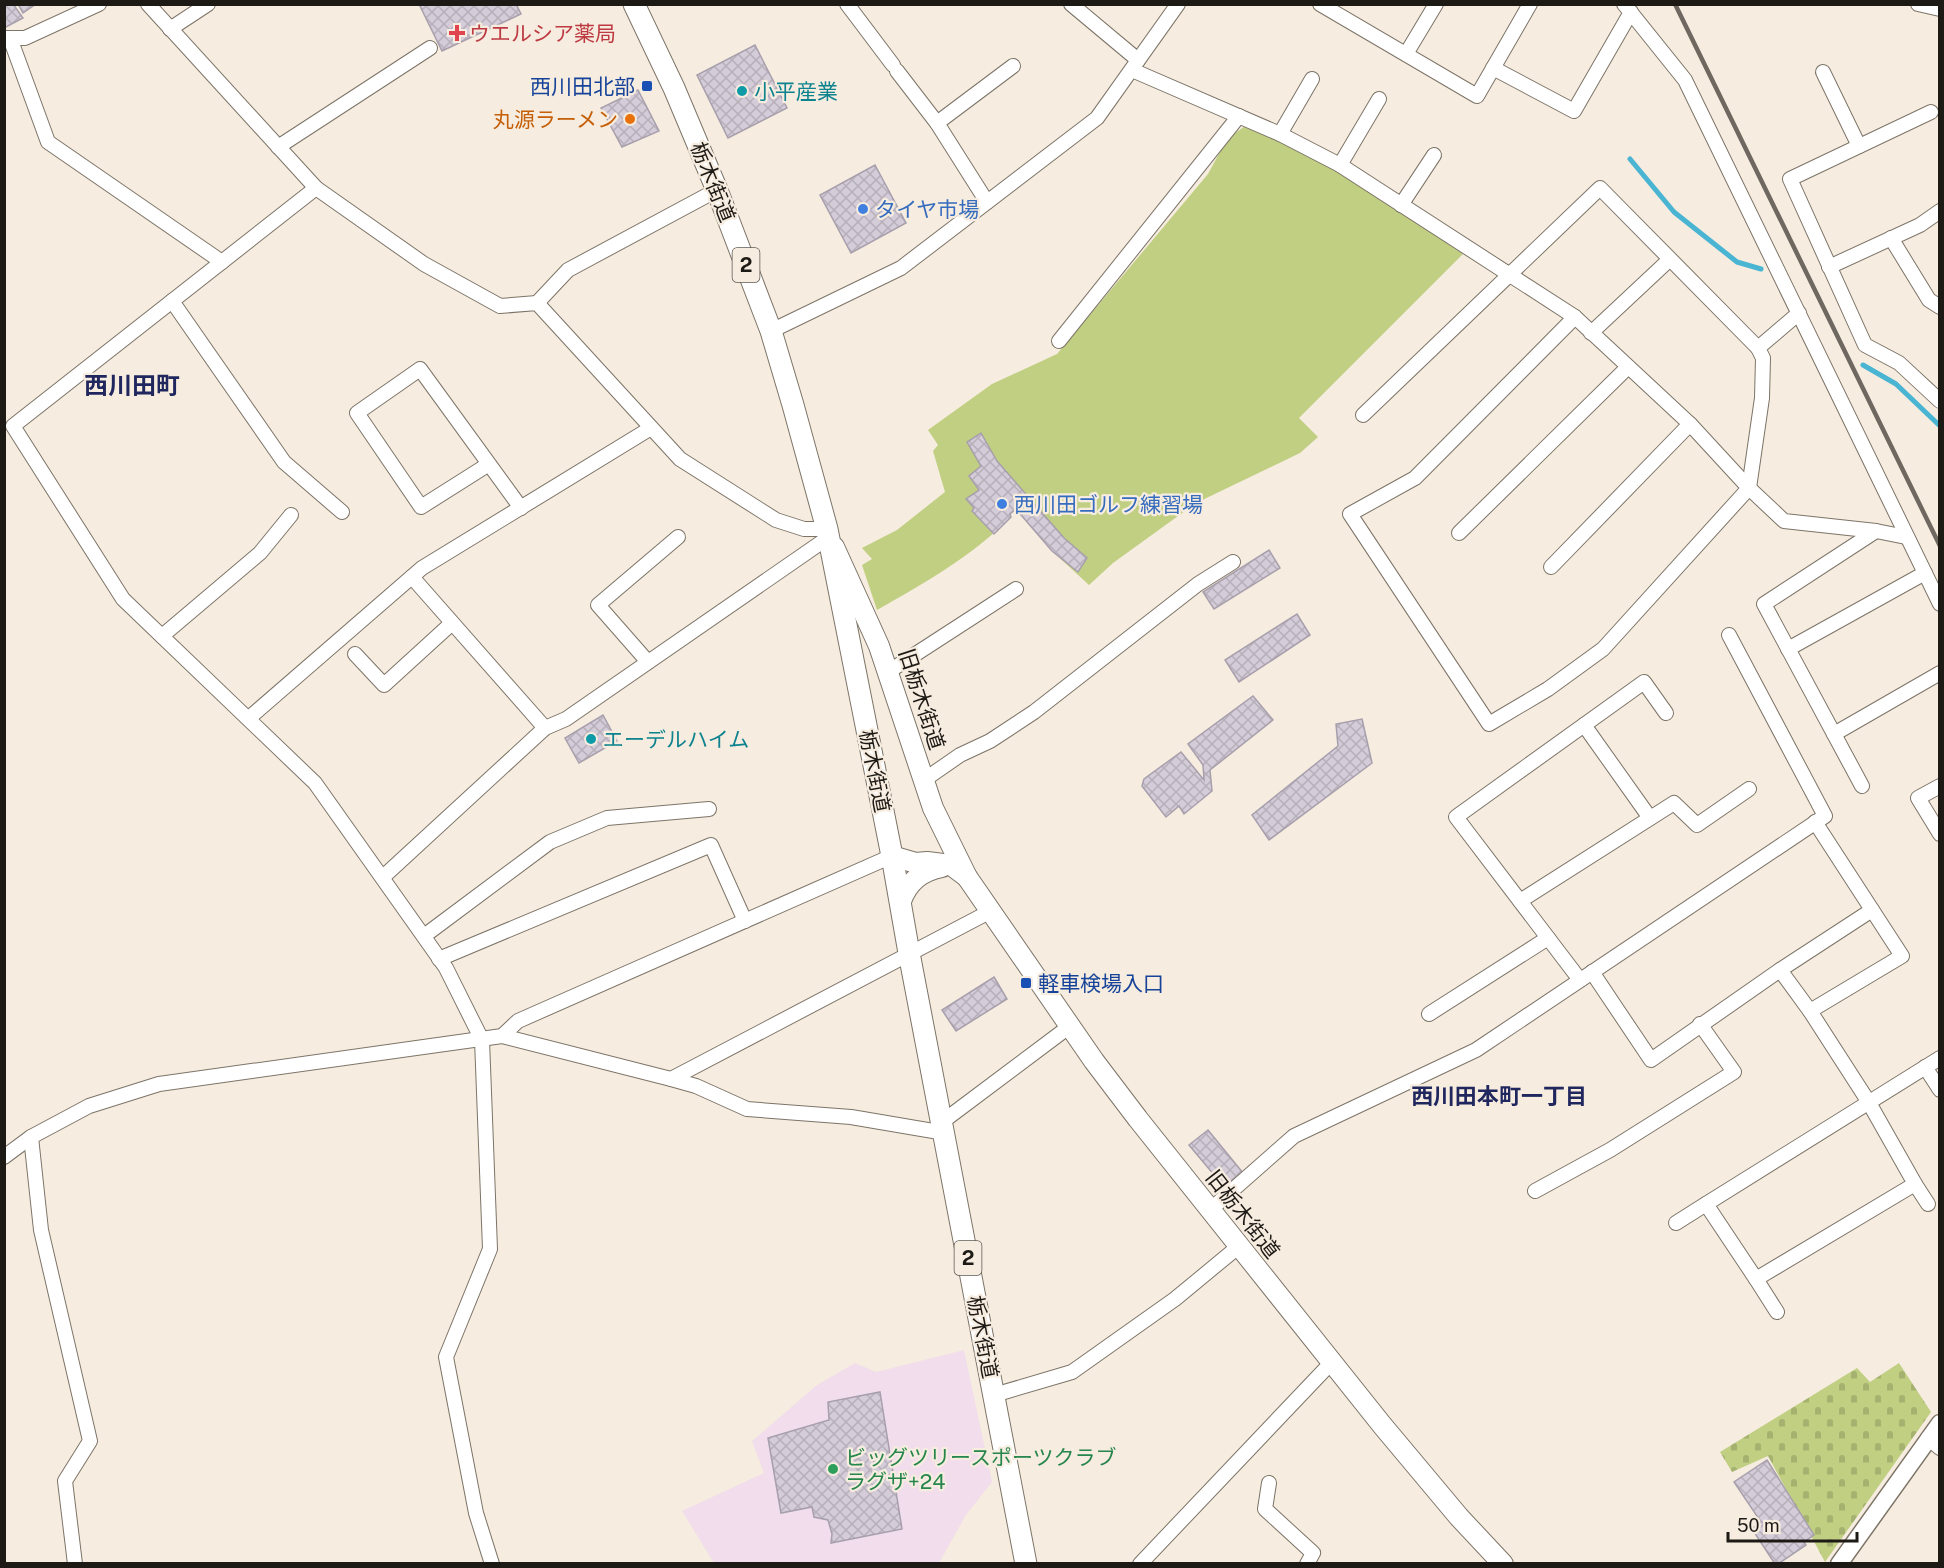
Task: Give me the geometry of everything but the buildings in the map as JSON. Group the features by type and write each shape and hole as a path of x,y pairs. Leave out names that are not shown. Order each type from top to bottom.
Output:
{"main road":[{"name":"栃木街道","path":"634,4 674,88 717,190 771,331 828,533 892,856 1026,1563"},
{"name":"旧栃木街道","path":"828,533 859,600 888,672 933,808 967,877 1113,1086 1331,1363 1498,1562"},
{"path":"888,672 883,684 925,808 948,851 967,877"},
{"name":"旧栃木街道","path":"892,856 916,863 927,862 951,866 967,877"},
{"path":"900,901 905,889 914,879 934,868 951,866"}],"street":[{"path":"99,4 69,10 25,38 7,38 48,142 222,262"},
{"path":"148,4 316,188 424,264 501,306 537,303 568,270 717,190"},
{"path":"170,29 208,4"},
{"path":"847,4 937,123 987,202"},
{"path":"1071,4 1135,65 1340,165 1575,317 1690,424 1749,488 1784,520 1876,531 1906,537"},
{"path":"771,331 901,268 1097,118 1178,4"},
{"path":"1320,4 1340,9 1406,54 1477,96 1530,4"},
{"path":"1406,54 1436,4"},
{"path":"1918,4 1940,9"},
{"path":"1493,68 1574,111 1627,8 1685,80 1940,604"},
{"path":"278,147 430,48"},
{"path":"937,123 1013,66"},
{"path":"1823,72 1859,146"},
{"path":"1280,134 1312,79"},
{"path":"1340,165 1379,99"},
{"path":"1931,112 1790,179 1865,345 1899,363 1940,401"},
{"path":"1059,341 1239,116"},
{"path":"1401,205 1434,155"},
{"path":"316,188 13,426 123,599 315,783 440,959 482,1040 490,1249 446,1357 476,1513 492,1563"},
{"path":"1363,415 1600,188 1758,348 1763,358 1762,398 1749,488 1603,649 1548,689 1489,724 1350,514 1415,478 1575,317"},
{"path":"1829,267 1920,225 1940,211"},
{"path":"1892,238 1929,300 1940,307"},
{"path":"1591,333 1669,260"},
{"path":"172,301 284,462 342,512"},
{"path":"537,303 680,459 776,520 804,529 828,533"},
{"path":"1758,348 1799,313"},
{"path":"1459,533 1628,367"},
{"path":"489,464 421,507 357,413 420,369 489,464 520,508"},
{"path":"1551,567 1690,424"},
{"path":"249,718 422,568 651,428"},
{"path":"162,636 260,553 291,515"},
{"path":"1862,786 1764,604 1876,531"},
{"path":"383,877 545,728 566,719 828,533"},
{"path":"648,662 598,605 678,537"},
{"path":"924,780 960,755 990,741 1034,712 1198,584 1233,562"},
{"path":"1788,649 1925,573"},
{"path":"412,577 545,728"},
{"path":"888,672 1016,589"},
{"path":"355,654 384,685 452,623"},
{"path":"1210,1210 1294,1136 1476,1050 1825,816 1729,634"},
{"path":"1834,734 1940,674"},
{"path":"1666,713 1644,682 1456,817 1548,938 1586,976 1651,1060 1700,1024 1872,910"},
{"path":"1584,725 1650,818"},
{"path":"1940,786 1918,798 1940,834"},
{"path":"1520,901 1674,803 1697,825 1749,789"},
{"path":"424,936 550,842 607,818 709,809"},
{"path":"1810,1011 1902,956 1815,822"},
{"path":"440,959 711,845 745,921"},
{"path":"502,1036 518,1021 892,856"},
{"path":"671,1078 991,911"},
{"path":"1429,1014 1548,938"},
{"path":"1780,970 1810,1011 1868,1101 1928,1204"},
{"path":"1534,1191 1610,1150 1734,1072 1700,1024"},
{"path":"4,1157 31,1137 89,1106 159,1084 502,1036 671,1078 696,1086 747,1109 944,1127 1070,1026"},
{"path":"1676,1223 1940,1058"},
{"path":"1925,1067 1940,1090"},
{"path":"31,1137 41,1230 90,1441 65,1481 75,1563"},
{"path":"1756,1279 1915,1184"},
{"path":"1706,1204 1777,1312"},
{"path":"994,1395 1072,1372 1175,1299 1238,1246"},
{"path":"1140,1563 1331,1363"},
{"path":"1839,1563 1934,1443 1940,1423"},
{"path":"1269,1483 1265,1509 1313,1553 1307,1563"}],"shaded area":[{"path":"964,1350 992,1482 966,1515 939,1563 714,1563 682,1511 764,1473 752,1441 817,1385 855,1363 876,1372"}],"green space":[{"path":"1245,126 1274,137 1330,166 1385,200 1463,254 1299,418 1318,437 1300,453 1196,503 1113,563 1089,585 1052,551 1016,509 996,531 964,556 877,610 862,565 872,559 862,548 897,530 945,492 933,451 938,445 928,430 992,384 1057,354 1208,174 1227,139"},
{"path":"1899,1363 1931,1412 1825,1562 1768,1456 1732,1472 1720,1452 1857,1368 1870,1382"}],"waterway":[{"path":"1630,159 1674,212 1737,262 1761,269"},
{"path":"1863,365 1896,384 1940,426"}],"railway":[{"path":"1675,4 1940,546"}],"place":[{"name":"ウエルシア薬局","path":"457,33"},
{"name":"西川田北部","path":"647,86"},
{"name":"小平産業","path":"742,91"},
{"name":"丸源ラーメン","path":"630,119"},
{"name":"タイヤ市場","path":"863,209"},
{"name":"西川田ゴルフ練習場","path":"1002,504"},
{"name":"エーデルハイム","path":"591,739"},
{"name":"軽車検場入口","path":"1026,983"},
{"name":"ビッグツリースポーツクラブ ラグザ+24","path":"833,1469"}],"district":[{"name":"西川田町","path":"132,385"},
{"name":"西川田本町一丁目","path":"1499,1096"}]}
